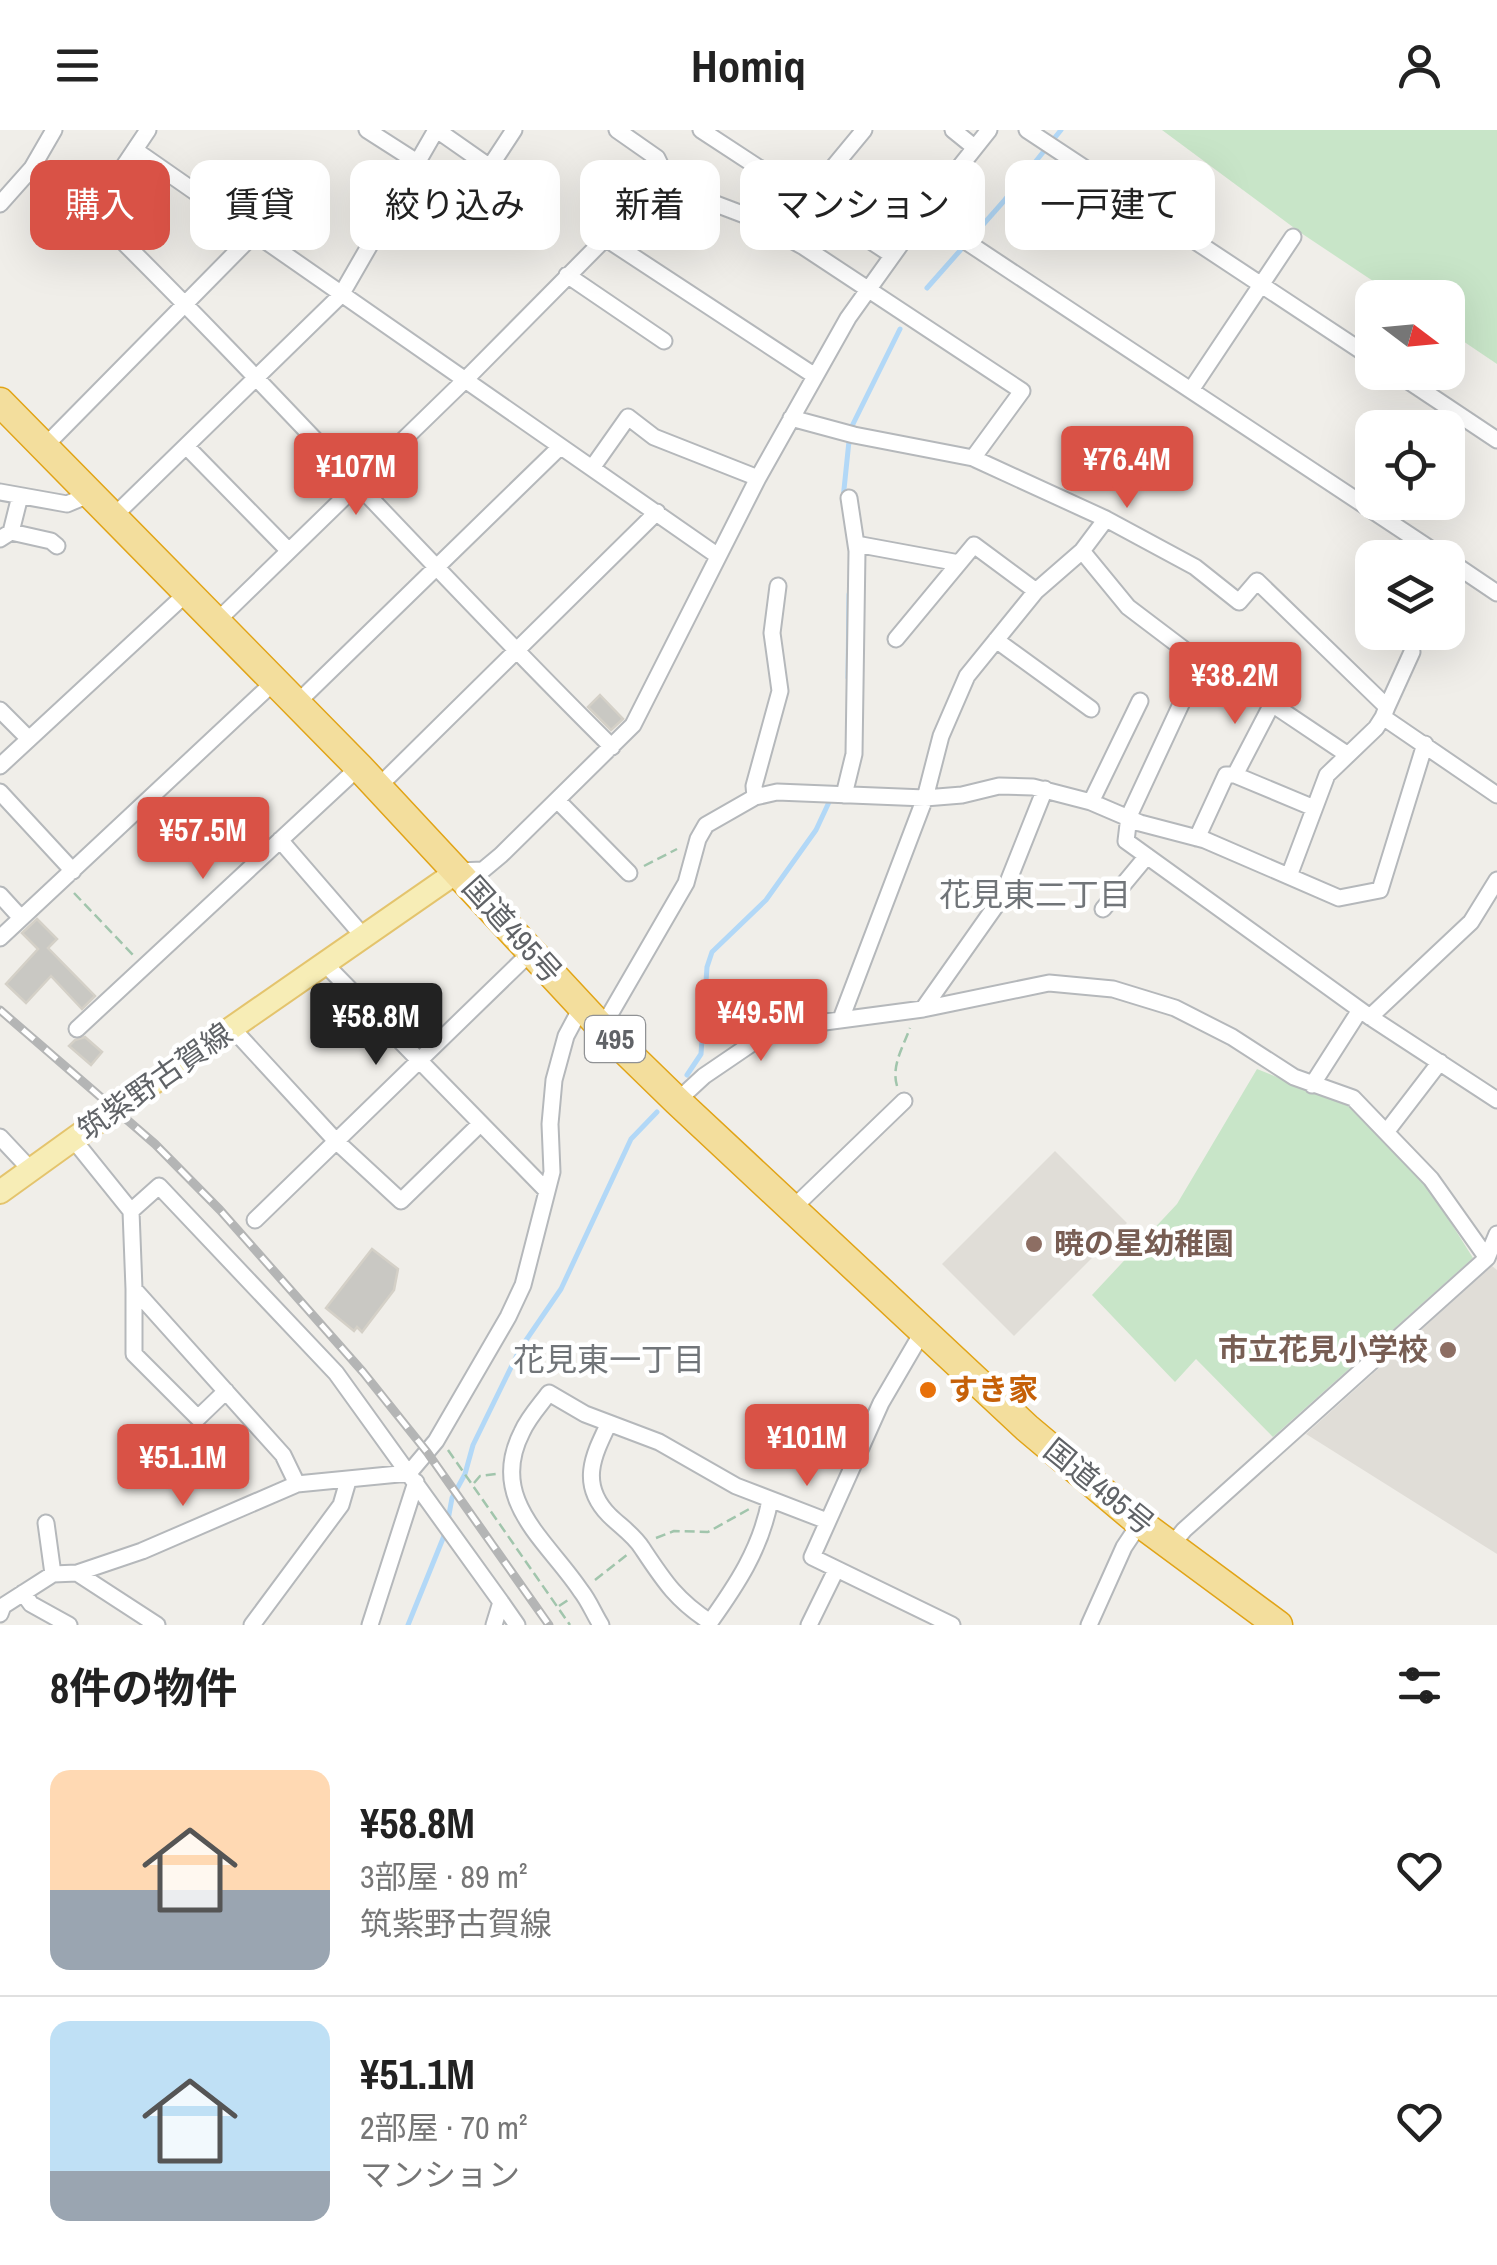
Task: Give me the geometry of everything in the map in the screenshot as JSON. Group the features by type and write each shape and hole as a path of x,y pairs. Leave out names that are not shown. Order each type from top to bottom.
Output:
{"highway":[{"name":"国道495号","path":"0,402 369,777 602,1028 677,1101 1027,1428 1140,1523 1278,1625"}],"main road":[{"name":"筑紫野古賀線","path":"0,1192 458,870"}],"street":[{"path":"37,160 54,130"},
{"path":"128,160 148,130"},
{"path":"367,130 413,160"},
{"path":"417,160 437,130 483,160"},
{"path":"494,160 514,130"},
{"path":"617,130 658,160"},
{"path":"700,130 744,160"},
{"path":"722,146 734,130"},
{"path":"839,160 864,130"},
{"path":"953,130 974,148"},
{"path":"965,160 989,130"},
{"path":"1028,130 1355,347"},
{"path":"135,150 190,188"},
{"path":"0,204 30,170"},
{"path":"720,206 750,217 1022,391 973,458"},
{"path":"1191,390 1293,237"},
{"path":"131,250 514,650 612,747"},
{"path":"44,446 238,250"},
{"path":"279,250 718,556"},
{"path":"113,517 341,295 366,250"},
{"path":"216,622 593,250"},
{"path":"624,250 815,376"},
{"path":"884,250 892,255"},
{"path":"458,870 483,870 633,725 791,418 896,250"},
{"path":"980,250 1417,540"},
{"path":"567,274 664,340"},
{"path":"1421,390 1497,440"},
{"path":"592,468 628,417 654,437 758,478"},
{"path":"791,418 854,435 973,458 1106,519 1195,567 1239,602 1257,582 1384,712 1497,795"},
{"path":"186,446 289,551"},
{"path":"296,704 560,447"},
{"path":"0,492 66,504 91,494"},
{"path":"20,496 6,536 52,540 56,546"},
{"path":"844,796 854,754 856,544 850,498"},
{"path":"77,1029 280,840 369,777 514,650 656,512"},
{"path":"841,1018 925,798 941,736 967,676 1036,591 1082,551 1106,519"},
{"path":"856,544 959,563"},
{"path":"896,638 974,544 1036,591"},
{"path":"1082,551 1128,606 1194,658"},
{"path":"1465,572 1497,593"},
{"path":"755,797 754,786 780,690 772,633 778,586"},
{"path":"0,766 188,592"},
{"path":"996,640 1091,709"},
{"path":"1289,876 1327,776 1376,728 1412,652"},
{"path":"0,938 274,682"},
{"path":"1189,687 1129,816 1126,841 1365,1014 1497,1100"},
{"path":"1091,802 1140,701"},
{"path":"1235,775 1272,704 1348,754"},
{"path":"0,710 29,739"},
{"path":"602,1028 686,882 706,825 755,797 777,792 925,798 999,786 1044,789 1196,838 1339,898 1380,890 1425,744"},
{"path":"1196,838 1226,774 1314,808"},
{"path":"923,1008 1002,897 1044,789"},
{"path":"0,792 68,876"},
{"path":"557,800 629,873"},
{"path":"280,840 363,936"},
{"path":"1103,909 1147,856"},
{"path":"1312,1084 1365,1014 1471,922 1497,880"},
{"path":"0,895 22,918"},
{"path":"256,1220 530,952"},
{"path":"325,964 546,1192"},
{"path":"677,1101 704,1076 787,1026 923,1008 1049,983 1113,989 1175,1008 1232,1037 1294,1077 1353,1098 1431,1179 1487,1258"},
{"path":"370,1625 412,1478 508,1317 527,1271 552,1172 550,1124 554,1080 566,1036 582,1006"},
{"path":"232,1028 336,1141 401,1201 480,1124"},
{"path":"1387,1131 1440,1062"},
{"path":"794,1208 904,1102"},
{"path":"0,1136 31,1170"},
{"path":"73,1140 131,1211 134,1354 198,1418 226,1391"},
{"path":"131,1211 159,1186 336,1373 517,1625"},
{"path":"1171,1546 1184,1530 1487,1258 1497,1234"},
{"path":"134,1290 283,1455 297,1484"},
{"path":"923,1331 881,1404 812,1557 952,1625"},
{"path":"601,1625 581,1590 526,1521 518,1504 512,1476 521,1432 549,1393 584,1414 659,1442 736,1486 827,1521"},
{"path":"609,1422 591,1458 596,1496 605,1511 640,1545 674,1596 709,1623 746,1573 770,1500"},
{"path":"0,1614 3,1606 53,1574 77,1573 142,1550 297,1484 412,1478"},
{"path":"252,1625 341,1505 348,1481"},
{"path":"46,1522 53,1574"},
{"path":"1089,1625 1124,1547 1140,1523"},
{"path":"809,1625 836,1570"},
{"path":"77,1573 157,1625"},
{"path":"24,1593 32,1604 69,1625"},
{"path":"494,1625 501,1602"},
{"path":"906,1625 914,1608"}],"path":[{"path":"629,873 698,839"},
{"path":"68,876 144,968"},
{"path":"904,1102 894,1076 896,1062 923,1008"},
{"path":"454,1458 570,1625"},
{"path":"473,1481 489,1473 512,1476"},
{"path":"581,1590 640,1545 674,1530 708,1532 770,1500"}],"shaded area":[{"name":"暁の星幼稚園","path":"1055,1151 1127,1223 1014,1336 942,1264"},
{"name":"市立花見小学校","path":"1492,1266 1497,1270 1497,1554 1306,1434"}],"green space":[{"path":"1162,130 1497,130 1497,364 1465,342 1465,280 1372,280 1215,169 1215,160 1202,160"},
{"path":"1257,1069 1347,1105 1429,1188 1473,1258 1273,1437 1196,1359 1175,1382 1092,1295 1177,1204"}],"building":[{"path":"600,695 623,719 611,730 588,707"},
{"path":"37,919 57,939 48,948 95,996 82,1009 51,976 26,1003 6,984 38,949 22,933"},
{"path":"85,1037 102,1052 91,1065 69,1046"},
{"path":"372,1249 398,1269 394,1290 362,1332 357,1327 354,1331 326,1308"}],"waterway":[{"path":"927,288 1061,130"},
{"path":"852,426 900,329"},
{"path":"843,499 849,441"},
{"path":"848,678 849,594"},
{"path":"687,1075 701,1054 707,967 712,952 766,900 816,830 830,800"},
{"path":"448,1520 452,1498 465,1474 473,1445 520,1349 561,1289 631,1139 657,1112"},
{"path":"408,1625 446,1531"}],"railway":[{"path":"0,1010 155,1144 220,1210 363,1372 427,1452 549,1625"}],"place":[{"name":"暁の星幼稚園","path":"1034,1244"},
{"name":"市立花見小学校","path":"1448,1350"},
{"name":"すき家","path":"928,1390"}],"district":[{"name":"花見東二丁目","path":"1035,895"},
{"name":"花見東一丁目","path":"609,1360"}]}
